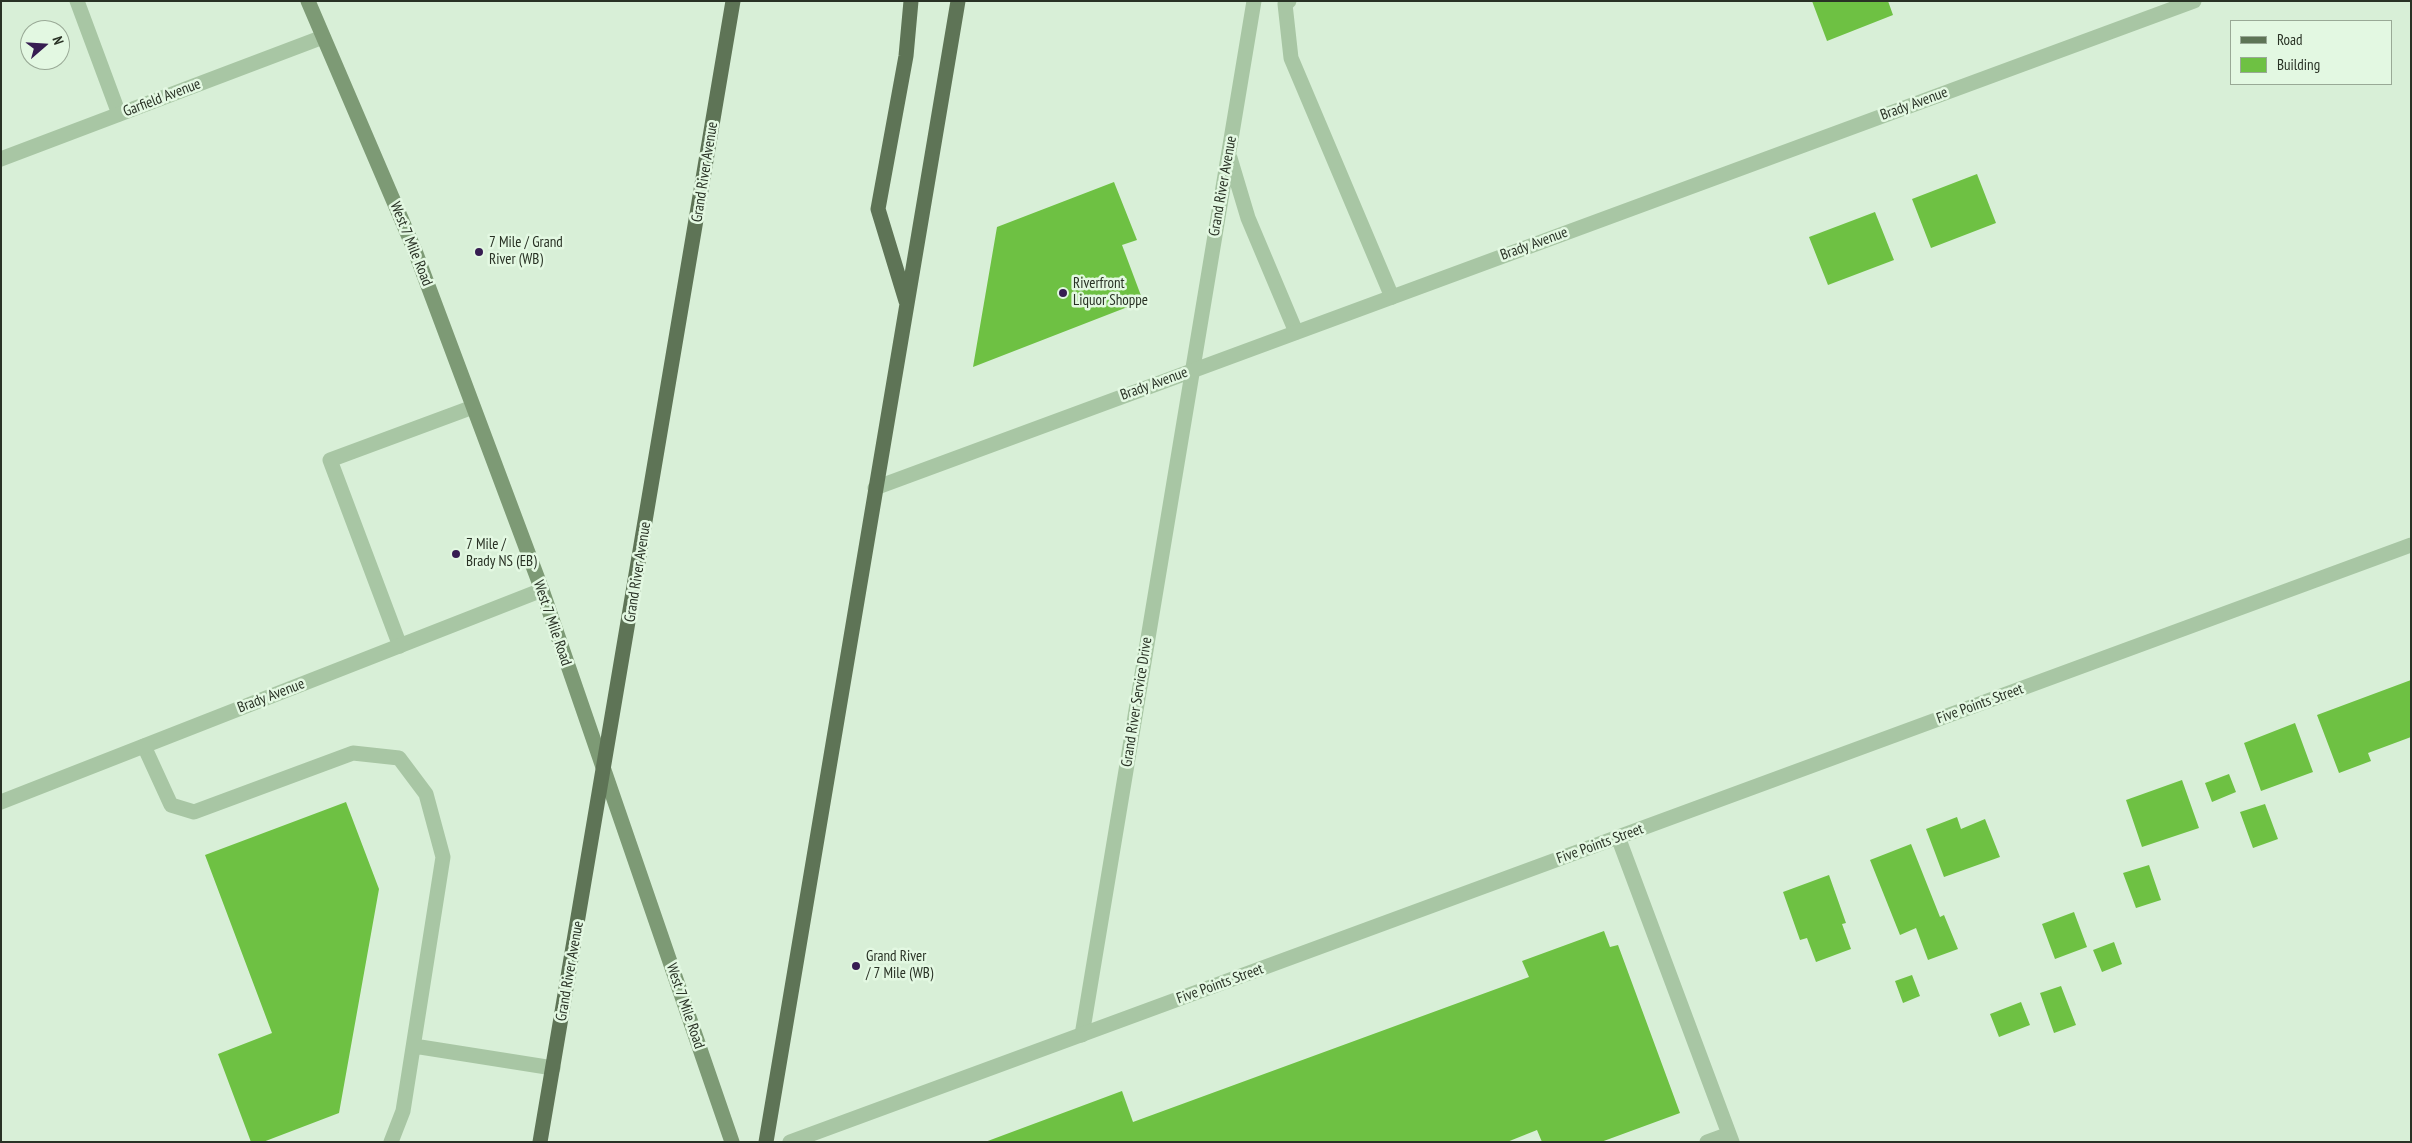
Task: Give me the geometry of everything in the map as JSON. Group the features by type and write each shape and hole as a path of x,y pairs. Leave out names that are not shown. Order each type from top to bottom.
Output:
{"main road":[{"name":"West 7 Mile Road","path":"308,1 415,251 542,590 732,1142"},
{"name":"Grand River Avenue","path":"540,1142 604,774 733,1"},
{"path":"727,40 743,1"},
{"path":"907,305 878,209 906,56 911,1"},
{"path":"766,1142 874,488 958,1"}],"street":[{"path":"77,1 119,114"},
{"name":"Grand River Avenue","path":"1192,370 1254,1"},
{"path":"1289,1 1285,4 1290,58 1392,296"},
{"name":"Brady Avenue","path":"874,488 2194,1"},
{"name":"Garfield Avenue","path":"1,159 323,37"},
{"path":"1229,153 1248,218 1296,332"},
{"name":"Grand River Service Drive","path":"1082,1035 1192,370"},
{"path":"400,646 330,460 473,407"},
{"name":"Five Points Street","path":"790,1142 2411,545"},
{"name":"Brady Avenue","path":"1,802 542,590"},
{"path":"144,746 171,805 194,812 353,753 399,758 426,794 443,857 403,1111 391,1142"},
{"path":"1618,837 1730,1138 1707,1142"},
{"path":"414,1046 553,1068"}],"building":[{"path":"1812,1 1888,1 1893,15 1827,41"},
{"path":"1977,174 1996,223 1931,248 1912,199"},
{"path":"1114,182 1137,240 1122,245 1143,301 973,367 997,227"},
{"path":"1875,212 1894,260 1828,285 1809,237"},
{"path":"2411,680 2411,737 2368,753 2371,761 2339,773 2317,715"},
{"path":"2295,723 2313,772 2261,791 2244,743"},
{"path":"2229,774 2236,792 2212,802 2205,783"},
{"path":"2182,780 2199,828 2142,847 2126,800"},
{"path":"346,802 379,889 339,1113 263,1142 251,1142 218,1054 272,1033 205,855"},
{"path":"2265,804 2278,839 2253,848 2240,812"},
{"path":"1957,817 1961,829 1985,819 2000,857 1944,877 1926,829"},
{"path":"1911,844 1940,917 1944,915 1958,949 1928,960 1916,928 1900,935 1870,860"},
{"path":"2149,865 2161,900 2136,908 2123,873"},
{"path":"1829,875 1846,923 1842,924 1851,949 1816,962 1807,938 1800,940 1783,892"},
{"path":"2074,912 2087,947 2055,959 2042,924"},
{"path":"1604,931 1610,947 1618,945 1680,1113 1601,1142 1542,1142 1537,1130 1507,1142 985,1142 1122,1091 1133,1122 1529,977 1522,961"},
{"path":"2114,942 2122,964 2102,972 2093,950"},
{"path":"1912,975 1920,996 1903,1003 1895,981"},
{"path":"2061,986 2076,1025 2054,1033 2040,993"},
{"path":"2021,1002 2030,1025 1999,1037 1990,1014"}],"place":[{"name":"7 Mile / Grand River (WB)","path":"479,252"},
{"name":"Riverfront Liquor Shoppe","path":"1063,293"},
{"name":"7 Mile / Brady NS (EB)","path":"456,554"},
{"name":"Grand River / 7 Mile (WB)","path":"856,966"}]}
